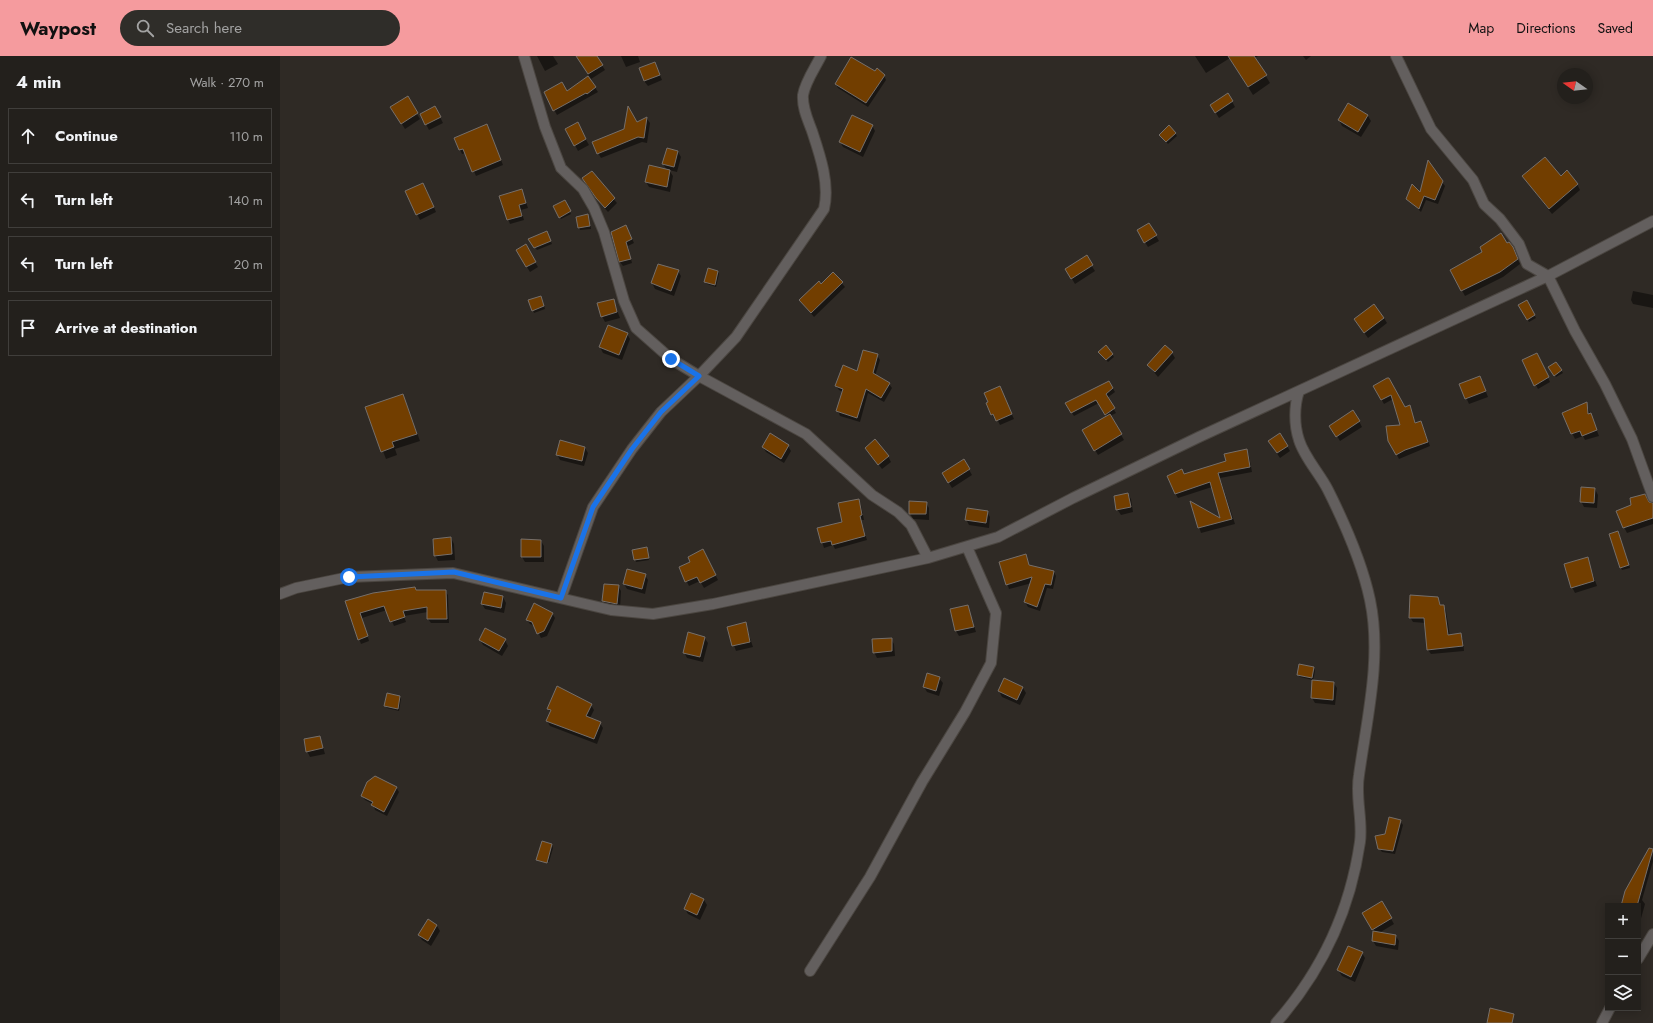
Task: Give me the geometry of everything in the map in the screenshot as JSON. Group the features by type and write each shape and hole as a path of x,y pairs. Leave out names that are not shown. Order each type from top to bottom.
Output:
{"street":[{"path":"524,56 545,127 561,168 583,189 594,208 604,232 624,301 636,328 671,359 699,376 806,434 872,495 898,512 911,525 928,558"},
{"path":"561,598 593,507 632,449 661,412 699,376 736,337 824,209 827,196 824,179 815,141 804,107 803,94 821,56"},
{"path":"1396,56 1431,129 1473,180 1484,204 1500,219 1519,244 1527,264 1548,276 1575,331 1605,384 1625,425 1653,496"},
{"path":"280,594 296,588 349,577 454,572 610,610 653,614 713,604 928,558 998,538 1094,488 1199,437 1548,276 1653,221"},
{"path":"1276,1023 1298,998 1332,942 1347,899 1360,841 1358,778 1371,693 1375,637 1370,600 1350,538 1327,489 1299,441 1295,402 1299,391"},
{"path":"810,971 870,877 922,782 965,712 991,662 996,613 967,547"},
{"path":"1641,954 1653,934"},
{"path":"1602,1023 1608,1011"}],"building":[{"path":"576,56 597,56 603,65 588,74"},
{"path":"1228,56 1254,56 1267,75 1248,87"},
{"path":"851,57 875,71 877,68 885,75 866,103 835,84"},
{"path":"655,62 660,75 644,81 639,68"},
{"path":"588,76 596,87 587,94 586,93 553,111 544,92 562,82 567,91"},
{"path":"1228,93 1233,101 1215,113 1210,105"},
{"path":"408,96 418,113 401,124 390,107"},
{"path":"1348,103 1368,115 1358,132 1338,120"},
{"path":"435,106 441,117 425,125 420,114"},
{"path":"628,106 637,122 647,117 644,138 638,137 597,154 592,142 624,129"},
{"path":"852,115 873,125 860,152 839,142"},
{"path":"578,122 586,139 574,146 565,129"},
{"path":"487,124 501,160 472,172 463,149 459,150 454,138"},
{"path":"1169,125 1176,133 1166,142 1159,135"},
{"path":"667,148 678,151 674,167 662,164"},
{"path":"1545,157 1561,176 1567,170 1578,184 1549,209 1522,176"},
{"path":"1428,160 1443,181 1435,200 1424,196 1419,209 1406,199 1412,184 1420,192"},
{"path":"649,165 670,170 667,187 645,182"},
{"path":"592,171 615,198 605,208 582,178"},
{"path":"423,183 434,207 416,215 405,191"},
{"path":"522,189 526,203 519,205 522,216 507,220 499,196"},
{"path":"565,200 571,211 559,218 553,206"},
{"path":"588,214 590,226 578,228 576,217"},
{"path":"1149,223 1157,235 1144,243 1137,230"},
{"path":"626,225 632,239 626,242 631,259 619,262 611,232"},
{"path":"547,231 551,241 534,248 528,239"},
{"path":"1501,233 1507,243 1509,242 1513,247 1518,259 1500,272 1461,291 1450,270 1482,252 1480,247"},
{"path":"526,244 536,262 526,267 516,250"},
{"path":"1087,255 1093,265 1071,279 1065,269"},
{"path":"658,264 679,270 671,291 651,283"},
{"path":"708,268 718,271 715,285 704,282"},
{"path":"833,272 843,282 811,313 799,300 819,281 821,284"},
{"path":"541,296 544,306 532,311 528,300"},
{"path":"614,299 617,312 601,317 597,303"},
{"path":"1527,300 1535,315 1527,320 1518,305"},
{"path":"1374,304 1384,318 1364,333 1354,319"},
{"path":"608,325 628,333 619,355 599,347"},
{"path":"1106,345 1113,354 1106,360 1098,352"},
{"path":"1165,345 1173,352 1155,372 1147,365"},
{"path":"863,350 878,354 873,373 890,383 881,398 866,389 857,418 836,411 843,389 835,386 843,365 857,371"},
{"path":"1537,353 1549,377 1534,386 1522,360"},
{"path":"1556,362 1562,370 1554,376 1548,367"},
{"path":"1480,376 1486,391 1465,399 1459,384"},
{"path":"1389,378 1405,407 1410,405 1415,423 1421,421 1428,442 1405,450 1396,455 1388,441 1386,426 1400,425 1391,395 1381,400 1373,386"},
{"path":"1109,381 1113,388 1106,394 1115,408 1105,415 1096,400 1071,413 1065,403"},
{"path":"1000,386 1012,414 996,421 993,414 991,415 984,393"},
{"path":"403,394 417,434 392,442 394,447 381,452 365,407"},
{"path":"1587,402 1588,414 1591,413 1597,430 1582,436 1580,431 1571,434 1562,413"},
{"path":"1353,410 1360,421 1336,437 1329,426"},
{"path":"1110,414 1122,434 1094,451 1082,430"},
{"path":"770,433 789,445 781,459 762,447"},
{"path":"1280,433 1288,446 1277,453 1268,441"},
{"path":"875,439 889,456 878,465 865,448"},
{"path":"560,440 585,447 582,461 556,455"},
{"path":"1247,449 1250,467 1218,473 1232,519 1198,528 1190,501 1220,518 1210,482 1175,494 1167,476 1182,469 1184,474 1226,461 1224,454"},
{"path":"964,459 970,469 948,483 942,473"},
{"path":"1581,487 1595,488 1594,503 1580,502"},
{"path":"1128,493 1131,507 1116,510 1114,496"},
{"path":"1645,494 1649,502 1653,503 1653,518 1623,528 1616,511 1631,505 1630,498"},
{"path":"859,499 862,515 860,516 865,536 832,545 831,541 821,543 817,528 842,522 838,503"},
{"path":"909,501 927,502 926,514 909,514"},
{"path":"967,508 988,511 986,523 965,520"},
{"path":"1618,531 1629,565 1620,568 1609,534"},
{"path":"451,537 452,554 434,556 433,539"},
{"path":"521,539 541,540 541,557 521,557"},
{"path":"647,547 649,558 634,560 632,550"},
{"path":"703,549 716,575 700,583 697,577 685,582 679,567 690,562 688,557"},
{"path":"1026,554 1029,565 1054,571 1051,585 1045,584 1037,607 1024,602 1032,577 1006,585 999,562"},
{"path":"1588,557 1594,581 1571,588 1564,564"},
{"path":"627,569 646,574 642,589 623,584"},
{"path":"604,584 619,585 617,604 602,601"},
{"path":"415,587 416,590 446,590 447,619 427,619 427,607 403,611 405,617 390,622 384,606 360,613 368,636 358,640 345,601 373,593"},
{"path":"484,592 503,596 501,608 481,604"},
{"path":"1410,595 1438,597 1440,605 1444,605 1448,635 1461,633 1463,646 1427,650 1424,618 1409,618"},
{"path":"534,603 553,613 544,631 537,634 532,622 526,620"},
{"path":"968,605 974,627 955,631 950,609"},
{"path":"746,622 750,642 732,646 727,627"},
{"path":"485,628 506,639 499,651 479,640"},
{"path":"688,632 705,637 700,657 683,653"},
{"path":"892,638 892,651 873,653 872,639"},
{"path":"1299,664 1314,667 1312,678 1297,675"},
{"path":"927,673 940,677 936,691 923,687"},
{"path":"1004,678 1023,687 1017,700 998,691"},
{"path":"1312,680 1334,682 1333,700 1311,698"},
{"path":"557,686 592,704 586,716 601,722 594,739 546,721 551,710 547,709"},
{"path":"387,693 400,696 398,709 384,706"},
{"path":"320,736 323,748 306,752 304,739"},
{"path":"375,776 397,787 384,812 371,805 373,802 361,796 367,782"},
{"path":"1389,817 1401,820 1393,851 1378,849 1375,836 1385,834"},
{"path":"542,841 552,844 547,863 536,860"},
{"path":"1649,848 1653,849 1638,903 1622,903 1625,891"},
{"path":"691,893 704,899 697,915 684,909"},
{"path":"1382,901 1392,918 1372,930 1362,913"},
{"path":"428,919 437,925 428,941 418,935"},
{"path":"1373,931 1396,935 1395,945 1372,941"},
{"path":"1348,946 1363,952 1351,977 1337,970"},
{"path":"1490,1008 1514,1014 1512,1023 1487,1023"}],"route":[{"path":"349,577 454,572 561,598 593,507 632,449 661,412 699,376 671,359"}]}
